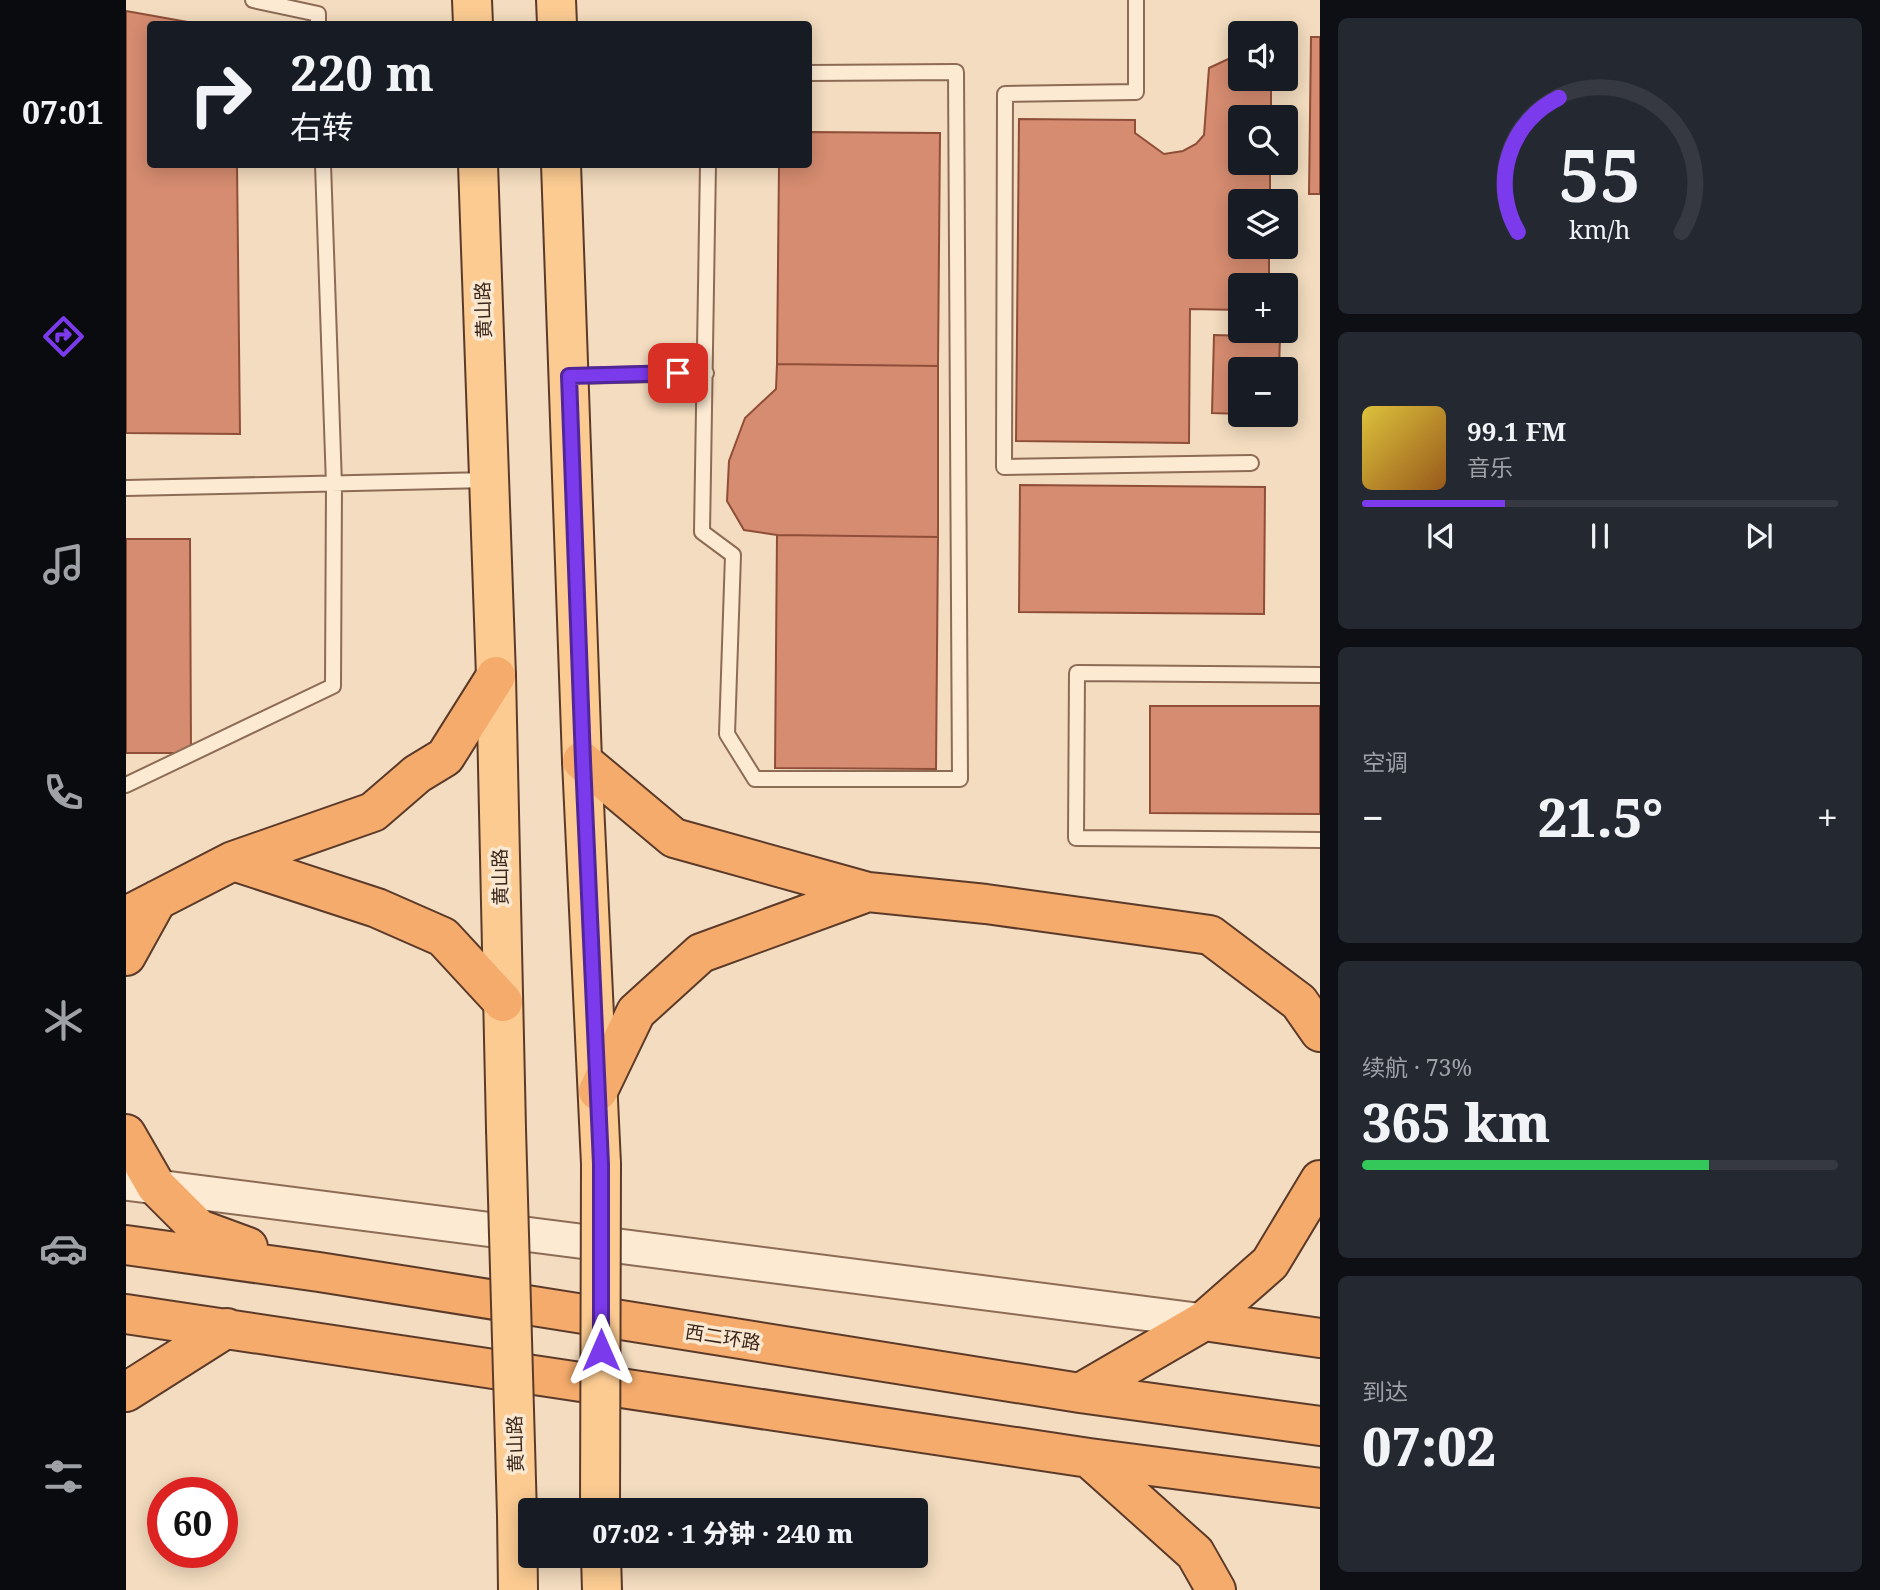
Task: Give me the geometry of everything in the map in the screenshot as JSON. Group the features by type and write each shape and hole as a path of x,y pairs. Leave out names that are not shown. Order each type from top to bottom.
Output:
{"highway":[{"path":"126,956 141,908 233,861 373,812 417,774 445,757 496,676"},
{"path":"583,761 674,838 868,892 986,904 1210,935 1299,1002 1320,1032"},
{"path":"233,861 377,908 443,937 503,1002"},
{"path":"598,1091 636,1012 701,953 868,892"},
{"path":"126,1134 141,1185 199,1229 318,1272"},
{"path":"1080,1394 1204,1321 1270,1262 1320,1180"},
{"name":"西二环路","path":"126,1245 318,1272 1080,1394 1320,1426"},
{"path":"126,1314 1088,1458 1320,1488"},
{"path":"1204,1321 1320,1338"},
{"path":"126,1392 228,1328"},
{"path":"1088,1458 1195,1553 1216,1590"}],"main road":[{"path":"472,0 473,21"},
{"path":"556,0 556,21"},
{"name":"黄山路","path":"478,168 496,676 518,1590"},
{"path":"561,168 601,1164 600,1498"},
{"path":"601,1568 602,1590"}],"street":[{"path":"141,1185 1204,1321"}],"lane":[{"path":"253,0 318,14 318,21"},
{"path":"1136,0 1136,92 1005,94 1004,467 1251,463"},
{"path":"708,168 702,532 733,555 727,734 755,779 960,779 956,72 812,73"},
{"path":"126,786 333,686 334,485 323,168"},
{"path":"569,376 706,373"},
{"path":"126,488 489,480"},
{"path":"1320,674 1077,673 1076,838 1320,840"}],"building":[{"path":"126,11 182,21 147,21 147,168 237,168 240,434 126,433"},
{"path":"1311,37 1320,37 1320,194 1309,194"},
{"path":"1228,59 1228,91 1271,91 1271,105 1228,105 1228,175 1270,175 1270,189 1228,189 1228,259 1269,259 1269,273 1228,273 1228,310 1190,309 1189,443 1016,441 1019,119 1135,120 1135,133 1164,154 1183,151 1196,144 1204,135 1209,68"},
{"path":"812,132 940,133 938,366 777,364 779,168 812,168"},
{"path":"1214,335 1228,335 1228,343 1280,343 1279,357 1228,357 1228,414 1212,413"},
{"path":"777,364 938,366 938,537 777,535 744,530 727,501 729,461 745,418 776,389"},
{"path":"1020,485 1265,487 1264,614 1019,612"},
{"path":"777,535 938,537 936,769 775,768"},
{"path":"126,539 190,539 191,753 126,753"},
{"path":"1150,706 1320,706 1320,814 1150,813"}],"route":[{"path":"601,1350 601,1164 569,376 678,373"}]}
